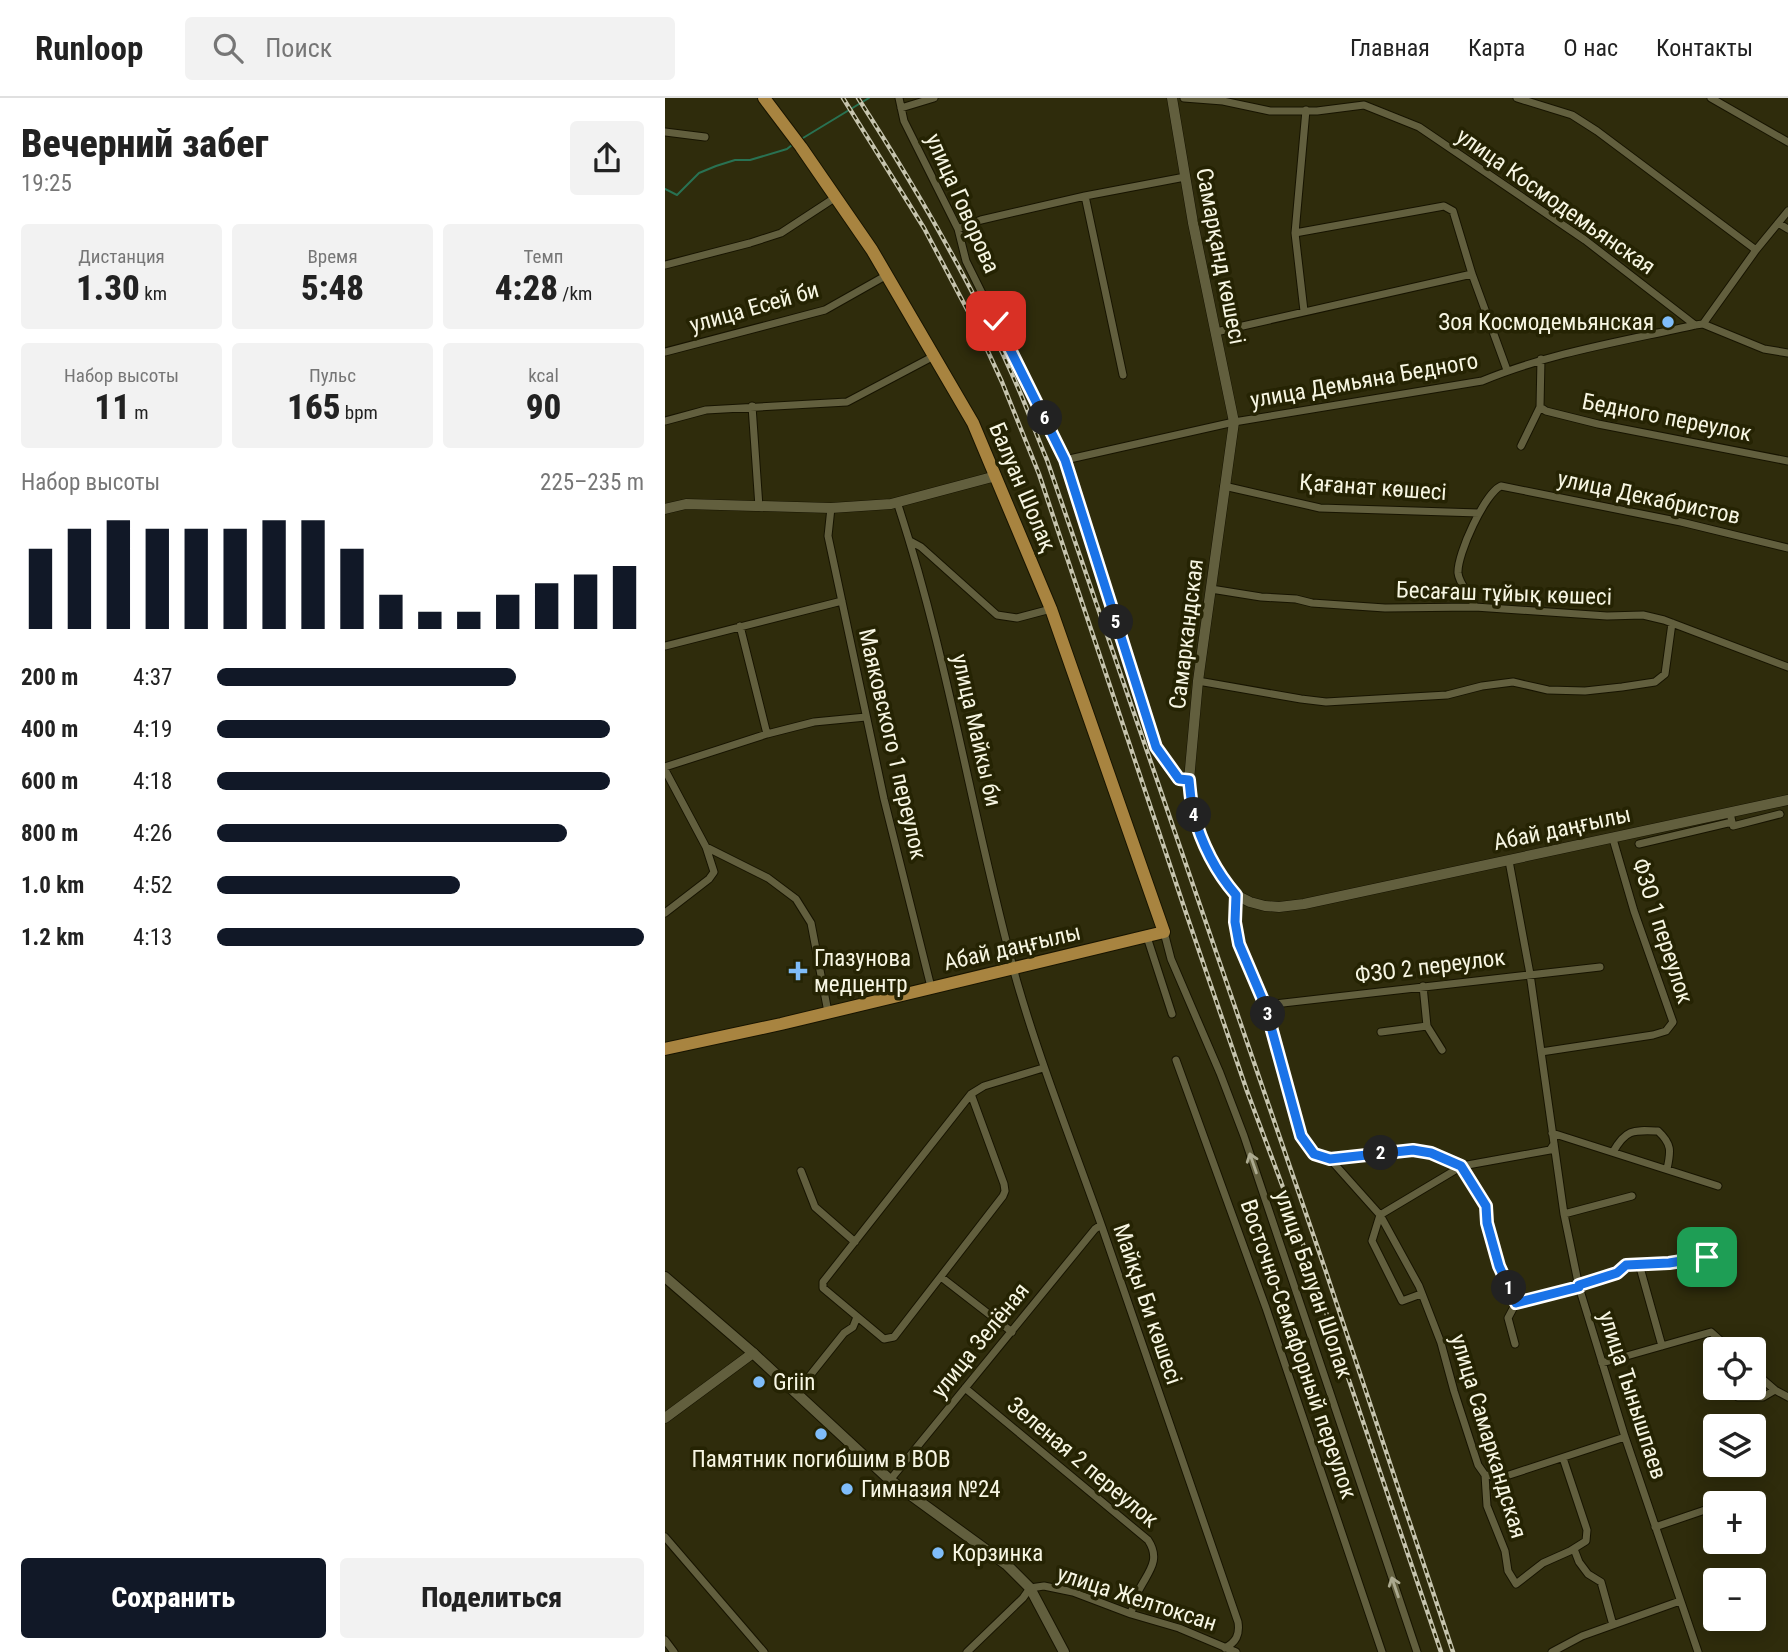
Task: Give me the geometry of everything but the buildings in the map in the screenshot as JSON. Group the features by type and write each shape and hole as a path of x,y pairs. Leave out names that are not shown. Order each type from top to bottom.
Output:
{"main road":[{"name":"Балуан Шолақ","path":"764,98 836,197 887,275 973,423 1051,609 1164,932"},
{"name":"Абай даңғылы","path":"665,1049 1164,932"},
{"path":"665,1277 753,1353 890,1480 1007,1565 1030,1588 1064,1652"}],"street":[{"name":"улица Говорова","path":"899,98 904,121 958,229 966,261 1065,460 1156,747 1179,779 1189,780"},
{"path":"901,108 934,98"},
{"name":"Самарқанд көшесі","path":"1172,98 1234,422"},
{"name":"улица Космодемьянская","path":"1185,98 1223,101 1270,111 1317,111 1364,105 1419,127 1585,240 1699,324"},
{"path":"1364,105 1372,98"},
{"path":"1517,98 1572,115 1756,250"},
{"path":"1711,98 1788,142"},
{"path":"1304,311 1295,233 1306,110"},
{"path":"665,132 705,137"},
{"path":"958,229 981,220 1185,177"},
{"path":"1086,196 1123,375"},
{"path":"665,265 781,233 836,197"},
{"path":"1295,233 1444,206 1453,211 1472,274 1507,370"},
{"path":"1788,211 1699,324 1764,349 1788,353"},
{"path":"1778,223 1788,229"},
{"path":"1216,332 1472,274"},
{"name":"улица Есей би","path":"665,352 825,310 887,275"},
{"name":"улица Демьяна Бедного","path":"1065,460 1234,422 1482,381 1541,359 1699,324"},
{"path":"665,421 706,410 847,402 935,356"},
{"path":"1521,446 1540,407 1541,359"},
{"path":"752,406 759,507"},
{"name":"Бедного переулок","path":"1540,407 1598,425 1788,461"},
{"name":"Самаркандская","path":"1234,422 1198,681 1189,780 1193,811 1204,842 1224,881 1236,895"},
{"path":"665,509 686,504 831,508 891,504 996,476"},
{"name":"Қағанат көшесі","path":"1224,486 1320,508 1479,513"},
{"name":"улица Декабристов","path":"1479,513 1497,487 1501,486 1681,522 1788,548"},
{"name":"улица Майкы би","path":"897,502 910,541 955,717 1014,968"},
{"name":"Маяковского 1 переулок","path":"831,508 828,536 884,799 931,987"},
{"path":"1475,607 1461,583 1458,572 1465,542 1479,513"},
{"path":"910,541 921,547 997,615 1017,618 1051,609"},
{"name":"Бесағаш тұйық көшесі","path":"1211,589 1312,603 1385,608 1475,607 1607,616 1643,615 1672,623 1788,667"},
{"path":"665,646 842,601"},
{"path":"1198,681 1326,702 1447,695 1513,682 1548,690 1585,691 1622,687 1655,682 1665,674 1672,623"},
{"path":"740,626 767,734"},
{"path":"665,913 709,879 714,872 706,847 665,768 767,734 814,722 866,716"},
{"name":"Абай даңғылы","path":"1236,895 1265,906 1304,904 1613,839 1731,818 1788,800"},
{"path":"1639,845 1731,818 1733,826 1780,814"},
{"name":"ФЗО 1 переулок","path":"1541,1052 1653,1035 1666,1031 1673,1022 1634,911 1613,839"},
{"path":"706,847 768,878 796,899 811,923 828,1012"},
{"path":"1421,1294 1402,1301 1372,1241 1380,1215 1461,1166 1550,1150 1554,1144 1530,974 1509,861"},
{"name":"улица Самаркандская","path":"1236,895 1235,922 1239,944 1265,1005 1301,1136 1314,1154 1330,1159 1380,1215 1419,1286 1441,1343 1478,1465 1485,1475 1487,1506 1505,1551 1508,1571 1516,1584 1543,1563 1574,1549"},
{"name":"улица Балуан Шолак","path":"1164,932 1171,959 1244,1136 1417,1652"},
{"path":"1147,937 1172,1014"},
{"name":"ФЗО 2 переулок","path":"1265,1005 1600,967"},
{"name":"Майқы Би көшесі","path":"1014,968 1043,1068 1101,1225 1238,1622 1237,1637 1225,1648"},
{"path":"1423,986 1427,1026 1442,1051"},
{"path":"1381,1032 1427,1026"},
{"name":"Восточно-Семафорный переулок","path":"1176,1060 1266,1308 1382,1652"},
{"path":"971,1094 1005,1191 892,1339 884,1339 823,1288 823,1282 971,1094 984,1086 1043,1068"},
{"path":"1613,1152 1620,1139 1628,1133 1658,1130 1667,1139 1670,1155 1667,1169"},
{"path":"1552,1133 1718,1185"},
{"name":"улица Тынышпаев","path":"1554,1144 1564,1214 1579,1286 1625,1437 1698,1652"},
{"path":"1330,1159 1413,1150 1431,1153 1461,1166 1486,1206 1487,1223 1499,1266 1516,1303"},
{"path":"801,1171 815,1207 855,1242"},
{"path":"1564,1214 1632,1196"},
{"name":"улица Зелёная","path":"890,1480 1101,1225"},
{"path":"1515,1344 1508,1318 1516,1303 1617,1273 1626,1265 1669,1263 1707,1257"},
{"path":"1639,1264 1662,1346"},
{"path":"941,1277 1011,1332"},
{"path":"796,1393 843,1334 853,1327 857,1317"},
{"path":"1602,1363 1711,1332 1717,1337"},
{"path":"665,1419 753,1353"},
{"path":"1766,1382 1788,1397"},
{"name":"Зеленая 2 переулок","path":"965,1388 1148,1540 1154,1548 1154,1563 1136,1595 1131,1614"},
{"path":"1766,1394 1775,1390"},
{"path":"1485,1475 1503,1478 1625,1437"},
{"path":"1563,1458 1587,1530 1587,1541 1574,1549 1588,1574 1601,1582 1613,1625"},
{"path":"1655,1527 1703,1511"},
{"path":"665,1537 764,1652"},
{"name":"улица Желтоксан","path":"967,1652 1030,1588 1044,1586 1073,1592 1131,1614 1179,1628 1236,1652"},
{"path":"1552,1652 1582,1636 1680,1601"},
{"path":"665,1640 674,1652"}],"waterway":[{"path":"803,138 869,98"},
{"path":"665,189 677,195 699,173 735,160 750,160 787,149 792,145"}],"railway":[{"path":"843,98 924,228 979,332 1039,474 1185,910 1291,1209 1441,1652"},
{"path":"858,98 924,204 965,277 1002,352 1047,460 1326,1272 1453,1652"}],"place":[{"name":"Зоя Космодемьянская","path":"1668,322"},
{"name":"Глазунова медцентр","path":"798,971"},
{"name":"Griin","path":"759,1382"},
{"name":"Памятник погибшим в ВОВ","path":"821,1434"},
{"name":"Гимназия №24","path":"847,1489"},
{"name":"Корзинка","path":"938,1553"}],"route":[{"path":"996,321 1065,460 1156,747 1179,779 1189,780 1193,811 1204,842 1224,881 1236,895 1235,922 1239,944 1265,1005 1301,1136 1314,1154 1330,1159 1413,1150 1431,1153 1461,1166 1486,1206 1487,1223 1499,1266 1516,1303 1579,1287 1617,1273 1626,1265 1669,1263 1707,1257"}]}
